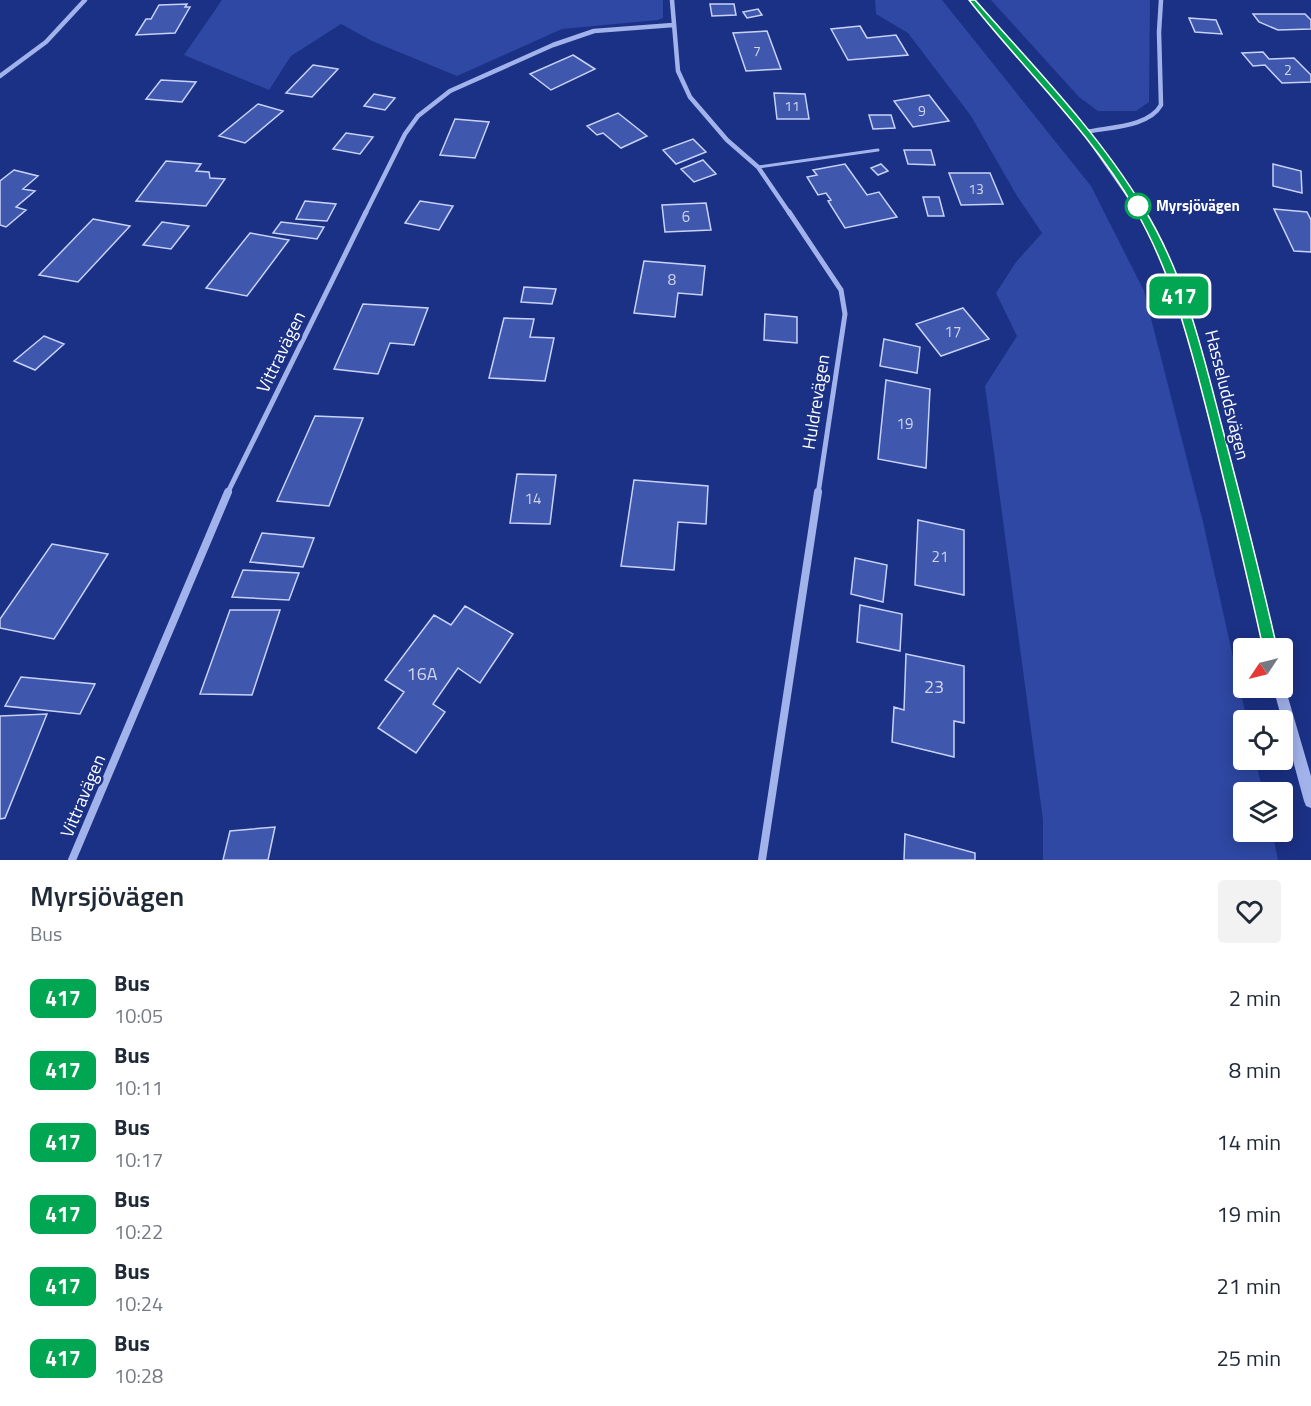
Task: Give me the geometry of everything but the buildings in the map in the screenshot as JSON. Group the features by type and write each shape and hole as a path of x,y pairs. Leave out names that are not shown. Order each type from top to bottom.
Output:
{"street":[{"path":"0,76 41,49 61,30 85,0"},
{"name":"Huldrevägen","path":"672,0 678,71 690,97 728,141 758,166 841,290 844,314 762,860"},
{"name":"Hasseluddsvägen","path":"973,0 1086,132 1139,208 1167,263 1190,326 1245,539 1268,638"},
{"path":"1086,132 1145,119 1159,110 1161,105 1159,32 1161,0"},
{"name":"Vittravägen","path":"72,860 228,492 405,134 418,116 450,91 553,45 594,31 674,25"},
{"path":"1283,698 1311,801"}],"lane":[{"path":"758,166 878,150"}],"shaded area":[{"path":"222,0 663,0 663,18 562,29 457,76 372,41 341,24 291,56 269,90 184,55"},
{"path":"875,0 942,0 1091,186 1144,291 1203,522 1233,657 1233,698 1242,698 1245,710 1233,710 1233,770 1258,770 1261,782 1233,782 1233,842 1274,842 1278,860 1043,860 1043,820 985,386 1017,336 996,293 1016,262 1042,233 1017,196 971,116 908,33 876,14"},
{"path":"991,0 1150,0 1149,102 1136,111 1098,111 1079,97"}],"bus line":[{"name":"417","path":"973,0 1052,91 1107,160 1139,208 1167,263 1190,326 1248,550 1268,638"}],"place":[{"name":"Myrsjövägen","path":"1138,206"}]}
